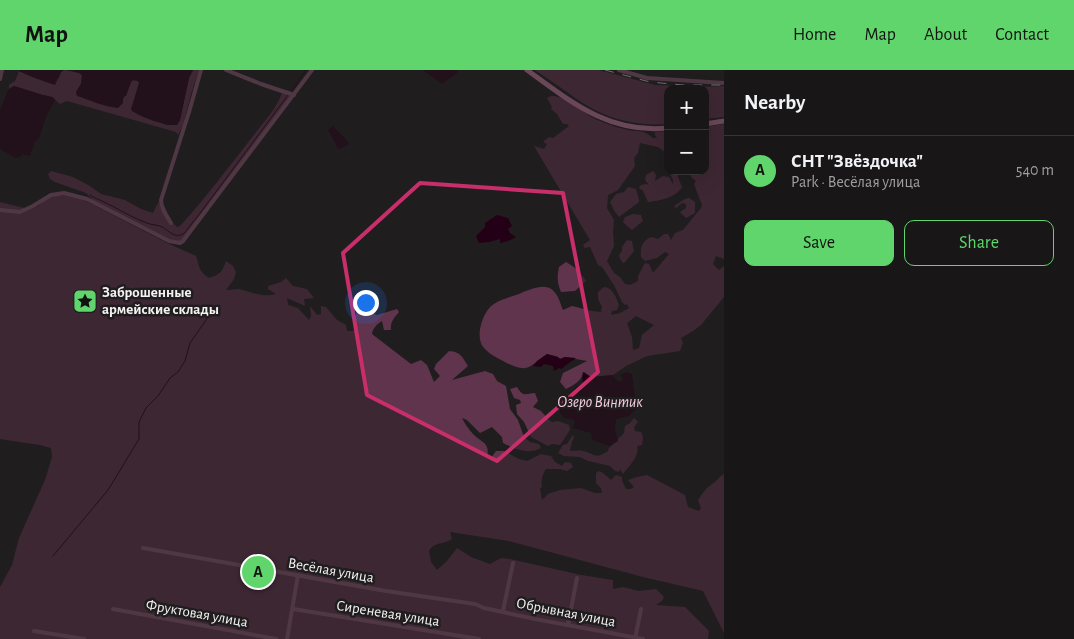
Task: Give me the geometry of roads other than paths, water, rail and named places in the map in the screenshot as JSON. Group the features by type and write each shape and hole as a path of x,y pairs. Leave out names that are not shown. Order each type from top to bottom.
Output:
{"main road":[{"path":"527,70 600,118 627,126 648,129 664,128"},
{"path":"709,124 724,122"}],"street":[{"path":"0,79 2,70"},
{"path":"171,222 161,205 161,200 201,70"},
{"path":"226,70 294,95"},
{"path":"0,210 20,212 51,195 64,193 75,195 87,199 147,231 169,241 180,243 312,70"},
{"path":"619,70 646,78 724,84"},
{"name":"Весёлая улица","path":"143,548 386,591 475,604 484,608"},
{"path":"503,611 513,563"},
{"path":"287,639 298,575"},
{"path":"568,625 577,578"},
{"name":"Обрывная улица","path":"484,608 644,639"},
{"name":"Фруктовая улица","path":"113,609 276,639"},
{"name":"Сиреневая улица","path":"293,609 479,639"},
{"path":"635,638 641,609"},
{"path":"34,631 84,639"}],"water":[{"path":"19,70 64,70 61,72 55,85"},
{"path":"69,70 193,70 189,78 180,120 177,125 154,121 132,111 138,81 133,80 131,82 126,96 123,97 123,103 118,108 102,105 77,96 76,92 81,84 82,75"},
{"path":"423,70 458,70 457,73 442,84"},
{"path":"14,86 55,99 30,156 22,154 16,158 0,149 0,110 9,89"},
{"path":"333,126 349,143 348,145 338,148 328,130"},
{"path":"497,215 508,218 512,226 508,229 516,237 500,243 500,239 479,243 476,236 485,227 485,223"},
{"path":"547,354 560,359 565,357 576,358 562,369 559,368 554,371 553,366 544,364 541,367 533,366"},
{"name":"Озеро Винтик","path":"583,372 591,377 613,375 620,382 623,379 620,375 627,372 632,374 635,397 639,405 629,416 616,419 615,429 618,441 610,446 592,440 591,433 573,428 575,421 564,418 560,413 560,408 568,401 574,402 574,391 583,383"}],"waterway":[{"path":"292,90 306,70"},
{"path":"90,195 138,219 158,225 174,235 183,234 288,95"},
{"path":"53,556 108,490 139,439 139,422 146,408 158,396 170,378 178,372 185,361 190,343 213,310"}],"railway":[{"path":"605,70 650,82 683,85 724,85"}],"place":[{"name":"Заброшенные армейские склады","path":"85,301"},
{"name":"СНТ \"Звёздочка\"","path":"258,572"}]}
